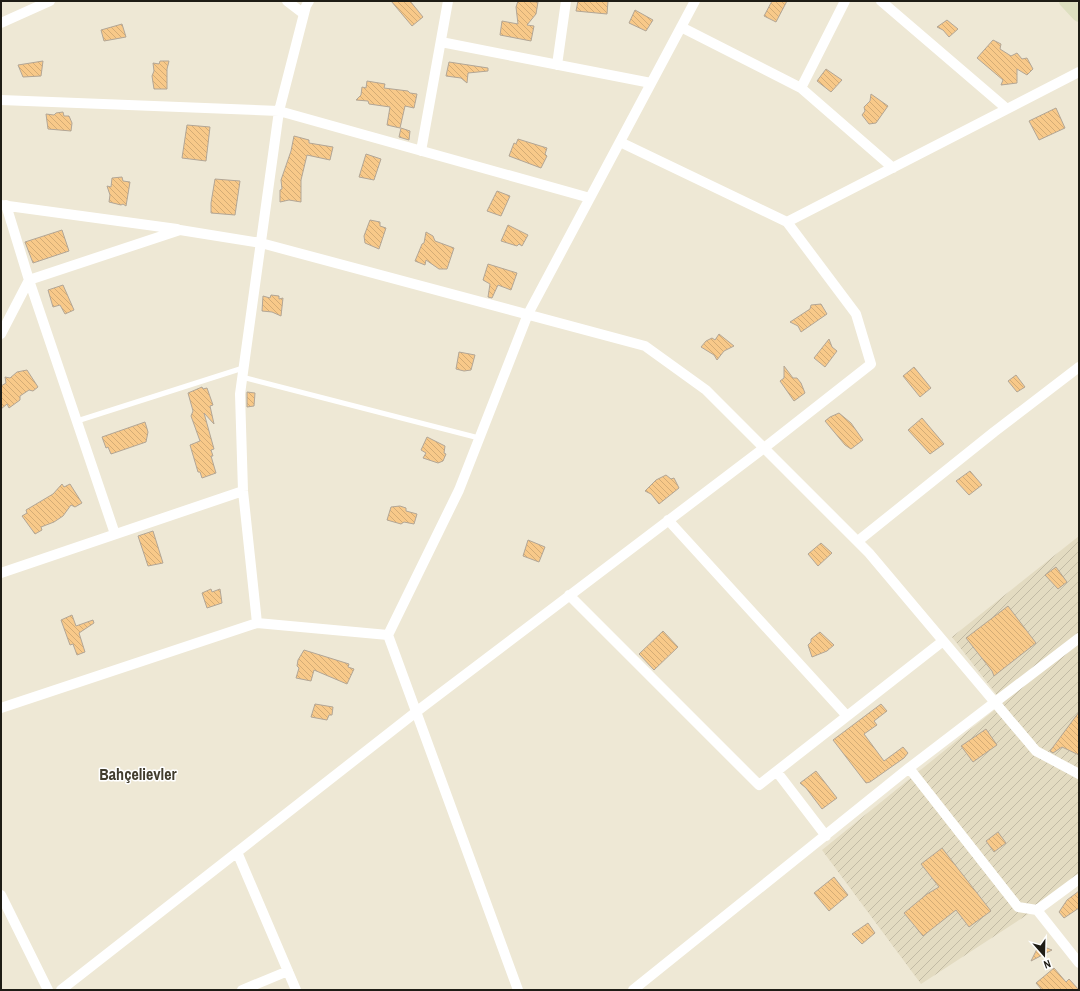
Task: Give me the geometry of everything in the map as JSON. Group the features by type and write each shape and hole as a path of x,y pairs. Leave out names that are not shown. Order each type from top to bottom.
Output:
{"street":[{"path":"1,24 50,1"},
{"path":"287,1 304,14"},
{"path":"257,623 243,491 240,394 278,111 304,14 309,1"},
{"path":"420,151 448,1"},
{"path":"557,65 566,1"},
{"path":"515,989 388,635 459,490 528,314 695,1"},
{"path":"801,88 845,1"},
{"path":"881,1 1007,109"},
{"path":"1066,1 1079,15"},
{"path":"681,27 801,88 893,168"},
{"path":"440,42 651,83"},
{"path":"787,222 1079,72"},
{"path":"1,100 278,111 590,198"},
{"path":"61,990 416,712 764,448 871,364 856,314 787,222 620,142"},
{"path":"115,534 4,205 261,243 645,346 706,390 858,541 1036,751 1079,774"},
{"path":"1,334 29,280 180,230"},
{"path":"858,541 994,432 1079,368"},
{"path":"1,573 243,491"},
{"path":"668,520 848,716"},
{"path":"570,595 759,785 943,642"},
{"path":"1,708 257,623 388,635"},
{"path":"633,990 909,768 1079,638"},
{"path":"909,768 1018,907 1037,910 1079,963"},
{"path":"777,772 826,836"},
{"path":"237,852 296,990"},
{"path":"1037,910 1079,879"},
{"path":"1,895 48,990"},
{"path":"242,990 288,970"}],"lane":[{"path":"77,421 242,373 479,438"}],"shaded area":[{"path":"1079,536 1079,881 921,984 822,850 1003,703 952,637"}],"building":[{"path":"391,1 410,1 423,17 412,26"},
{"path":"518,1 538,2 536,14 527,25 534,26 531,41 500,35 502,21 518,24 516,7"},
{"path":"578,1 608,1 607,14 576,11"},
{"path":"772,1 787,1 776,22 764,16"},
{"path":"635,10 653,20 646,31 629,23"},
{"path":"947,20 958,29 949,37 943,30 937,27"},
{"path":"122,24 126,37 104,41 101,30"},
{"path":"993,40 1001,44 1000,49 1011,56 1017,53 1022,59 1027,58 1033,69 1027,75 1017,69 1017,83 1001,85 1003,80 977,58"},
{"path":"43,61 41,76 23,77 18,65"},
{"path":"160,61 169,61 167,69 167,89 154,89 152,76 154,71 153,63 159,64"},
{"path":"449,62 488,68 488,71 468,73 467,83 461,78 446,76"},
{"path":"826,69 842,80 831,92 817,81"},
{"path":"367,81 385,84 384,88 408,91 410,93 417,94 414,108 405,106 400,128 387,125 390,107 369,104 368,101 356,100 361,95 362,87 366,88"},
{"path":"871,94 888,106 876,123 869,124 862,115 865,111 864,107 870,101"},
{"path":"1056,108 1065,128 1039,140 1029,121"},
{"path":"63,112 64,116 69,116 72,123 71,131 48,129 46,114 54,115 56,113"},
{"path":"187,125 210,127 206,161 182,158"},
{"path":"401,128 410,131 409,140 399,137"},
{"path":"294,136 309,140 309,143 333,147 330,160 307,155 301,180 301,202 289,200 280,202 280,190 282,189 281,180 291,151"},
{"path":"518,139 547,148 545,154 547,156 541,168 509,156 514,143 516,144"},
{"path":"366,154 381,159 374,180 359,177"},
{"path":"122,177 123,181 130,182 126,206 123,204 121,205 109,202 110,195 107,186 111,187 112,178"},
{"path":"215,179 240,181 235,215 211,213"},
{"path":"497,191 510,196 501,216 487,211"},
{"path":"370,220 380,222 380,226 386,228 379,249 365,243 364,236"},
{"path":"508,225 528,235 522,246 519,244 517,246 501,241"},
{"path":"62,230 69,251 33,263 25,242"},
{"path":"426,232 433,236 435,241 454,248 447,269 439,269 426,260 425,265 415,261 422,244 424,243"},
{"path":"488,264 517,273 511,290 498,285 492,298 488,297 490,284 483,280"},
{"path":"63,285 74,310 65,314 60,305 53,307 48,290"},
{"path":"271,295 279,296 279,299 283,298 281,316 272,312 262,311 263,296 270,298"},
{"path":"821,304 827,314 801,332 798,326 790,322 810,309 811,305"},
{"path":"719,334 734,346 724,351 717,360 714,355 701,347 706,341 712,338 715,340"},
{"path":"829,339 832,347 837,351 825,367 814,358"},
{"path":"459,352 475,355 471,370 464,371 456,369"},
{"path":"784,366 793,378 797,378 801,383 805,393 794,401 780,381 784,378"},
{"path":"914,367 931,388 920,397 903,376"},
{"path":"27,370 38,387 33,391 29,390 20,396 20,400 9,408 7,404 1,409 1,386 6,383 5,377 10,378 17,372"},
{"path":"1016,375 1025,387 1017,392 1008,381"},
{"path":"202,387 203,389 207,388 213,405 210,406 214,424 204,413 214,449 211,450 213,456 211,456 216,473 202,478 200,472 198,472 190,445 200,441 191,416 193,411 188,393"},
{"path":"247,392 255,393 254,406 247,407"},
{"path":"839,413 851,423 863,440 851,449 845,445 825,421"},
{"path":"922,418 944,444 930,454 908,430"},
{"path":"145,422 148,432 146,442 111,454 108,447 106,448 102,437"},
{"path":"427,437 445,446 444,453 446,454 443,461 438,463 423,458 426,453 421,450"},
{"path":"970,471 982,485 969,495 956,481"},
{"path":"666,475 671,479 674,478 679,488 659,504 651,494 645,491 656,480"},
{"path":"62,484 64,487 70,484 82,503 75,507 71,505 63,516 54,522 41,527 42,530 35,534 22,516 27,513 26,510 53,494"},
{"path":"400,506 406,508 406,511 417,514 414,524 404,522 401,524 387,520 391,507"},
{"path":"153,531 163,563 148,566 138,536"},
{"path":"528,540 545,547 539,562 523,556"},
{"path":"821,543 832,553 818,566 808,554"},
{"path":"1056,567 1067,582 1058,589 1045,575"},
{"path":"211,589 212,592 220,589 222,603 207,608 202,593"},
{"path":"1008,606 1036,643 994,676 992,671 966,638"},
{"path":"72,615 76,626 93,620 94,623 79,633 85,652 77,655 73,644 70,645 61,620"},
{"path":"663,631 678,647 654,670 639,654"},
{"path":"820,632 834,645 827,651 812,657 808,645 811,642 811,639"},
{"path":"304,650 349,664 348,667 354,669 347,684 314,670 311,681 296,678 299,668 297,666 298,660"},
{"path":"315,704 333,707 332,715 329,715 327,720 311,717"},
{"path":"881,704 887,711 874,721 877,725 864,734 884,761 903,747 908,753 904,758 870,782 866,783 833,740"},
{"path":"1079,712 1079,755 1062,747 1053,753 1050,751"},
{"path":"986,729 997,745 973,762 961,746"},
{"path":"816,771 837,798 822,809 806,788 800,783"},
{"path":"998,832 1006,843 994,852 986,841"},
{"path":"942,848 991,911 969,927 956,910 923,936 904,913 927,894 939,887 921,864"},
{"path":"834,877 848,895 829,911 814,893"},
{"path":"1079,891 1079,908 1064,918 1059,912 1067,900"},
{"path":"868,923 875,933 862,944 852,934"},
{"path":"1039,945 1052,950 1031,961"},
{"path":"1054,968 1066,982 1069,979 1079,990 1042,990 1036,983"}],"district":[{"name":"Bahçelievler","path":"138,774"}]}
